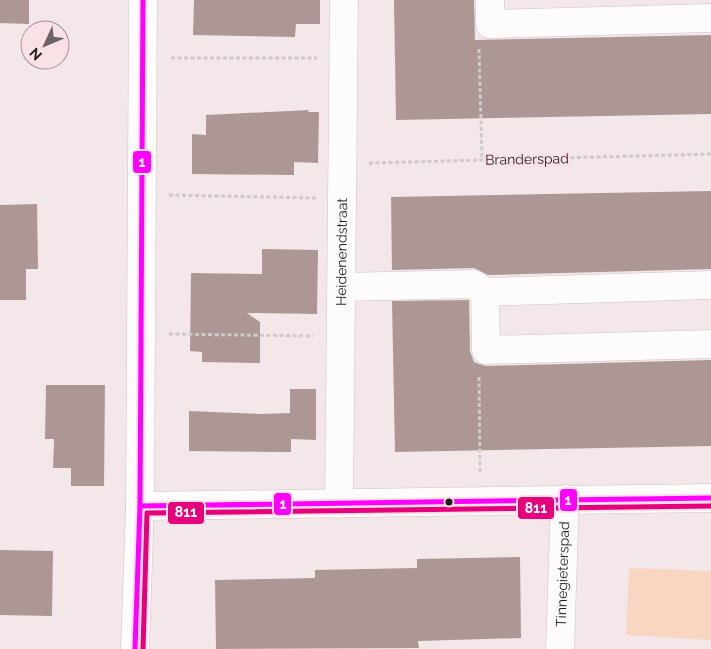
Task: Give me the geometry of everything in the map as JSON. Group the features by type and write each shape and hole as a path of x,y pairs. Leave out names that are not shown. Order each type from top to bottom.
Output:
{"street":[{"path":"135,649 140,506 143,0"},
{"name":"Heidenendstraat","path":"340,504 344,0"},
{"path":"490,12 711,18"},
{"path":"342,288 474,284 485,292 711,285"},
{"path":"485,292 486,350 711,344"},
{"path":"140,506 711,498"},
{"name":"Tinnegieterspad","path":"560,649 565,499"}],"path":[{"path":"482,160 479,36 490,12"},
{"path":"142,58 344,58"},
{"name":"Branderspad","path":"343,164 711,154"},
{"path":"141,194 342,199"},
{"path":"141,334 341,336"},
{"path":"480,501 478,361 486,350"}],"shaded area":[{"path":"629,568 711,571 711,640 626,635"}],"building":[{"path":"0,0 29,0 29,20 20,20 20,24 0,23"},
{"path":"194,0 320,0 320,24 296,24 295,37 193,35"},
{"path":"394,0 474,0 475,40 711,35 711,114 396,120"},
{"path":"309,110 308,112 319,112 318,163 294,162 294,175 192,174 192,134 206,135 206,115"},
{"path":"711,191 711,269 488,275 474,268 392,270 391,197"},
{"path":"37,204 38,269 26,269 26,300 0,300 0,205"},
{"path":"262,249 318,250 317,314 247,313 260,322 260,363 202,362 202,352 190,351 191,273 262,274"},
{"path":"469,300 470,351 474,362 486,366 711,360 711,446 395,452 392,301"},
{"path":"46,385 105,385 104,486 71,486 71,468 53,468 54,439 45,439"},
{"path":"290,389 316,389 316,440 291,439 291,452 189,451 189,411 260,414 290,413"},
{"path":"0,550 53,551 52,616 0,615"},
{"path":"520,557 521,638 418,641 419,648 216,649 215,580 315,578 315,570 417,568 417,559"}],"transit line":[{"name":"1","path":"135,649 140,506 143,0"},
{"name":"1","path":"140,506 711,498"},
{"name":"811","path":"143,649 147,513 711,506"}]}
